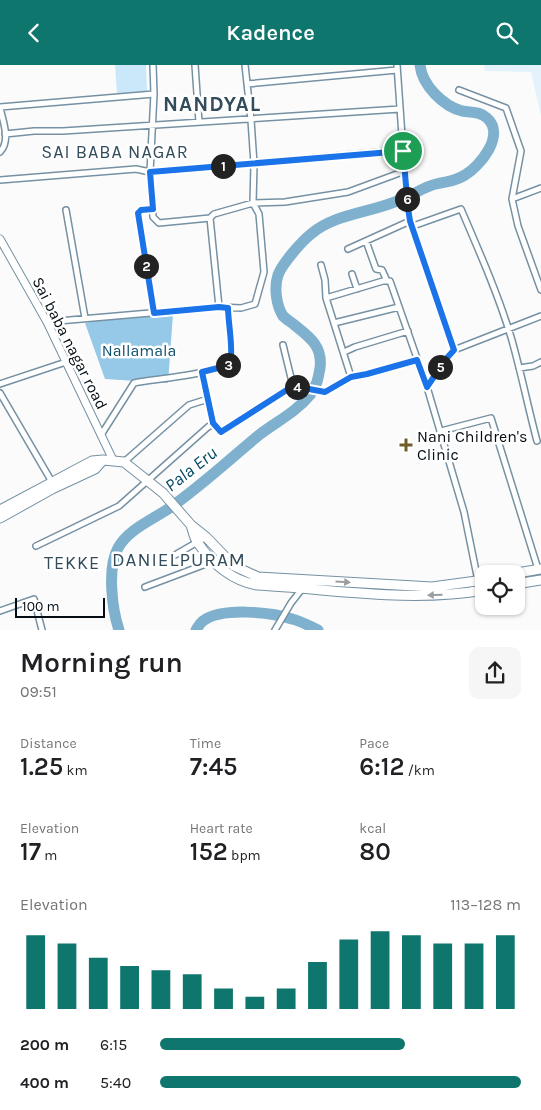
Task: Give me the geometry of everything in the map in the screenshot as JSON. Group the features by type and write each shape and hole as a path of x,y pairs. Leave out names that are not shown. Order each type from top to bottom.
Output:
{"highway":[{"path":"0,519 52,489 95,469 103,459"},
{"path":"0,510 92,461 113,460 124,462 163,493 191,525 206,537 234,566 258,577 280,580 432,587 475,582"},
{"path":"191,525 197,542 214,561 228,574 243,583 411,596 455,595 475,592"},
{"path":"525,572 540,569"},
{"path":"525,583 541,580"}],"main road":[{"name":"Sai baba nagar road","path":"0,239 47,322 113,460"}],"street":[{"path":"153,65 154,94 150,172 153,217 159,223 210,218 214,214 253,203 285,202 348,192 405,171"},
{"path":"195,65 199,122"},
{"path":"47,322 85,317 219,307 249,307 255,304 260,290 264,265 258,214 253,203 254,164 245,65"},
{"path":"247,84 397,67 408,208 454,350"},
{"path":"459,90 506,107 521,151 512,199 518,226 541,290"},
{"path":"0,152 5,147 6,134 0,107 154,94"},
{"path":"6,134 251,120 400,109"},
{"path":"0,180 136,169 150,172 403,151"},
{"path":"512,199 541,188"},
{"path":"153,209 141,210 138,213 154,313"},
{"path":"348,249 412,224 461,209 508,329 537,441"},
{"path":"66,210 85,317"},
{"path":"210,218 219,307"},
{"path":"366,241 376,269 382,270 386,281"},
{"path":"321,265 325,280 326,297 351,377"},
{"path":"352,274 357,289"},
{"path":"326,297 390,281 417,354 417,360 441,431 477,565"},
{"path":"334,323 399,307"},
{"path":"101,435 134,383 202,372 226,366 230,363 232,349 228,327 228,308"},
{"path":"427,387 454,350 541,316"},
{"path":"344,352 408,331"},
{"path":"284,345 293,386"},
{"path":"202,372 213,423 221,432 293,386 325,392 351,377 417,360"},
{"path":"519,368 541,362"},
{"path":"0,384 66,363"},
{"path":"0,393 52,482"},
{"path":"124,462 189,405 208,399"},
{"path":"441,431 491,418 540,569"},
{"path":"36,546 119,505 213,423"},
{"path":"175,555 206,537"},
{"path":"146,587 214,561 222,555"},
{"path":"275,630 291,603 310,580"},
{"path":"0,611 34,599 42,630"}],"shaded area":[{"path":"115,65 146,65 147,91 117,94"},
{"path":"484,65 541,65 541,116 531,72 485,71"}],"green space":[{"name":"Nallamala","path":"173,314 168,383 105,379 85,323 107,319"}],"waterway":[{"name":"Pala Eru","path":"411,195 429,186 458,179 471,171 489,149 494,133 492,125 484,116 478,113 462,111 441,100 429,87 420,65"},
{"name":"Pala Eru","path":"119,630 114,611 112,577 115,556 122,541 142,525 182,499 259,435 292,412 310,395 316,385 320,368 317,347 309,337 283,316 279,307 276,285 283,265 302,242 321,227 343,217 391,204 402,199"},
{"name":"Pala Eru","path":"196,630 202,622 211,617 234,612 272,614 299,621 318,630"}],"place":[{"name":"Nani Children's Clinic","path":"406,445"}],"district":[{"name":"NANDYAL","path":"212,104"},
{"name":"SAI BABA NAGAR","path":"115,152"},
{"name":"DANIELPURAM","path":"179,560"},
{"name":"TEKKE","path":"72,563"}],"route":[{"path":"403,151 410,221 454,350 438,369 427,387 417,360 351,377 325,392 293,386 221,432 213,423 202,372 226,366 232,359 228,308 219,307 154,313 138,213 141,210 153,209 150,172 403,151"}]}
